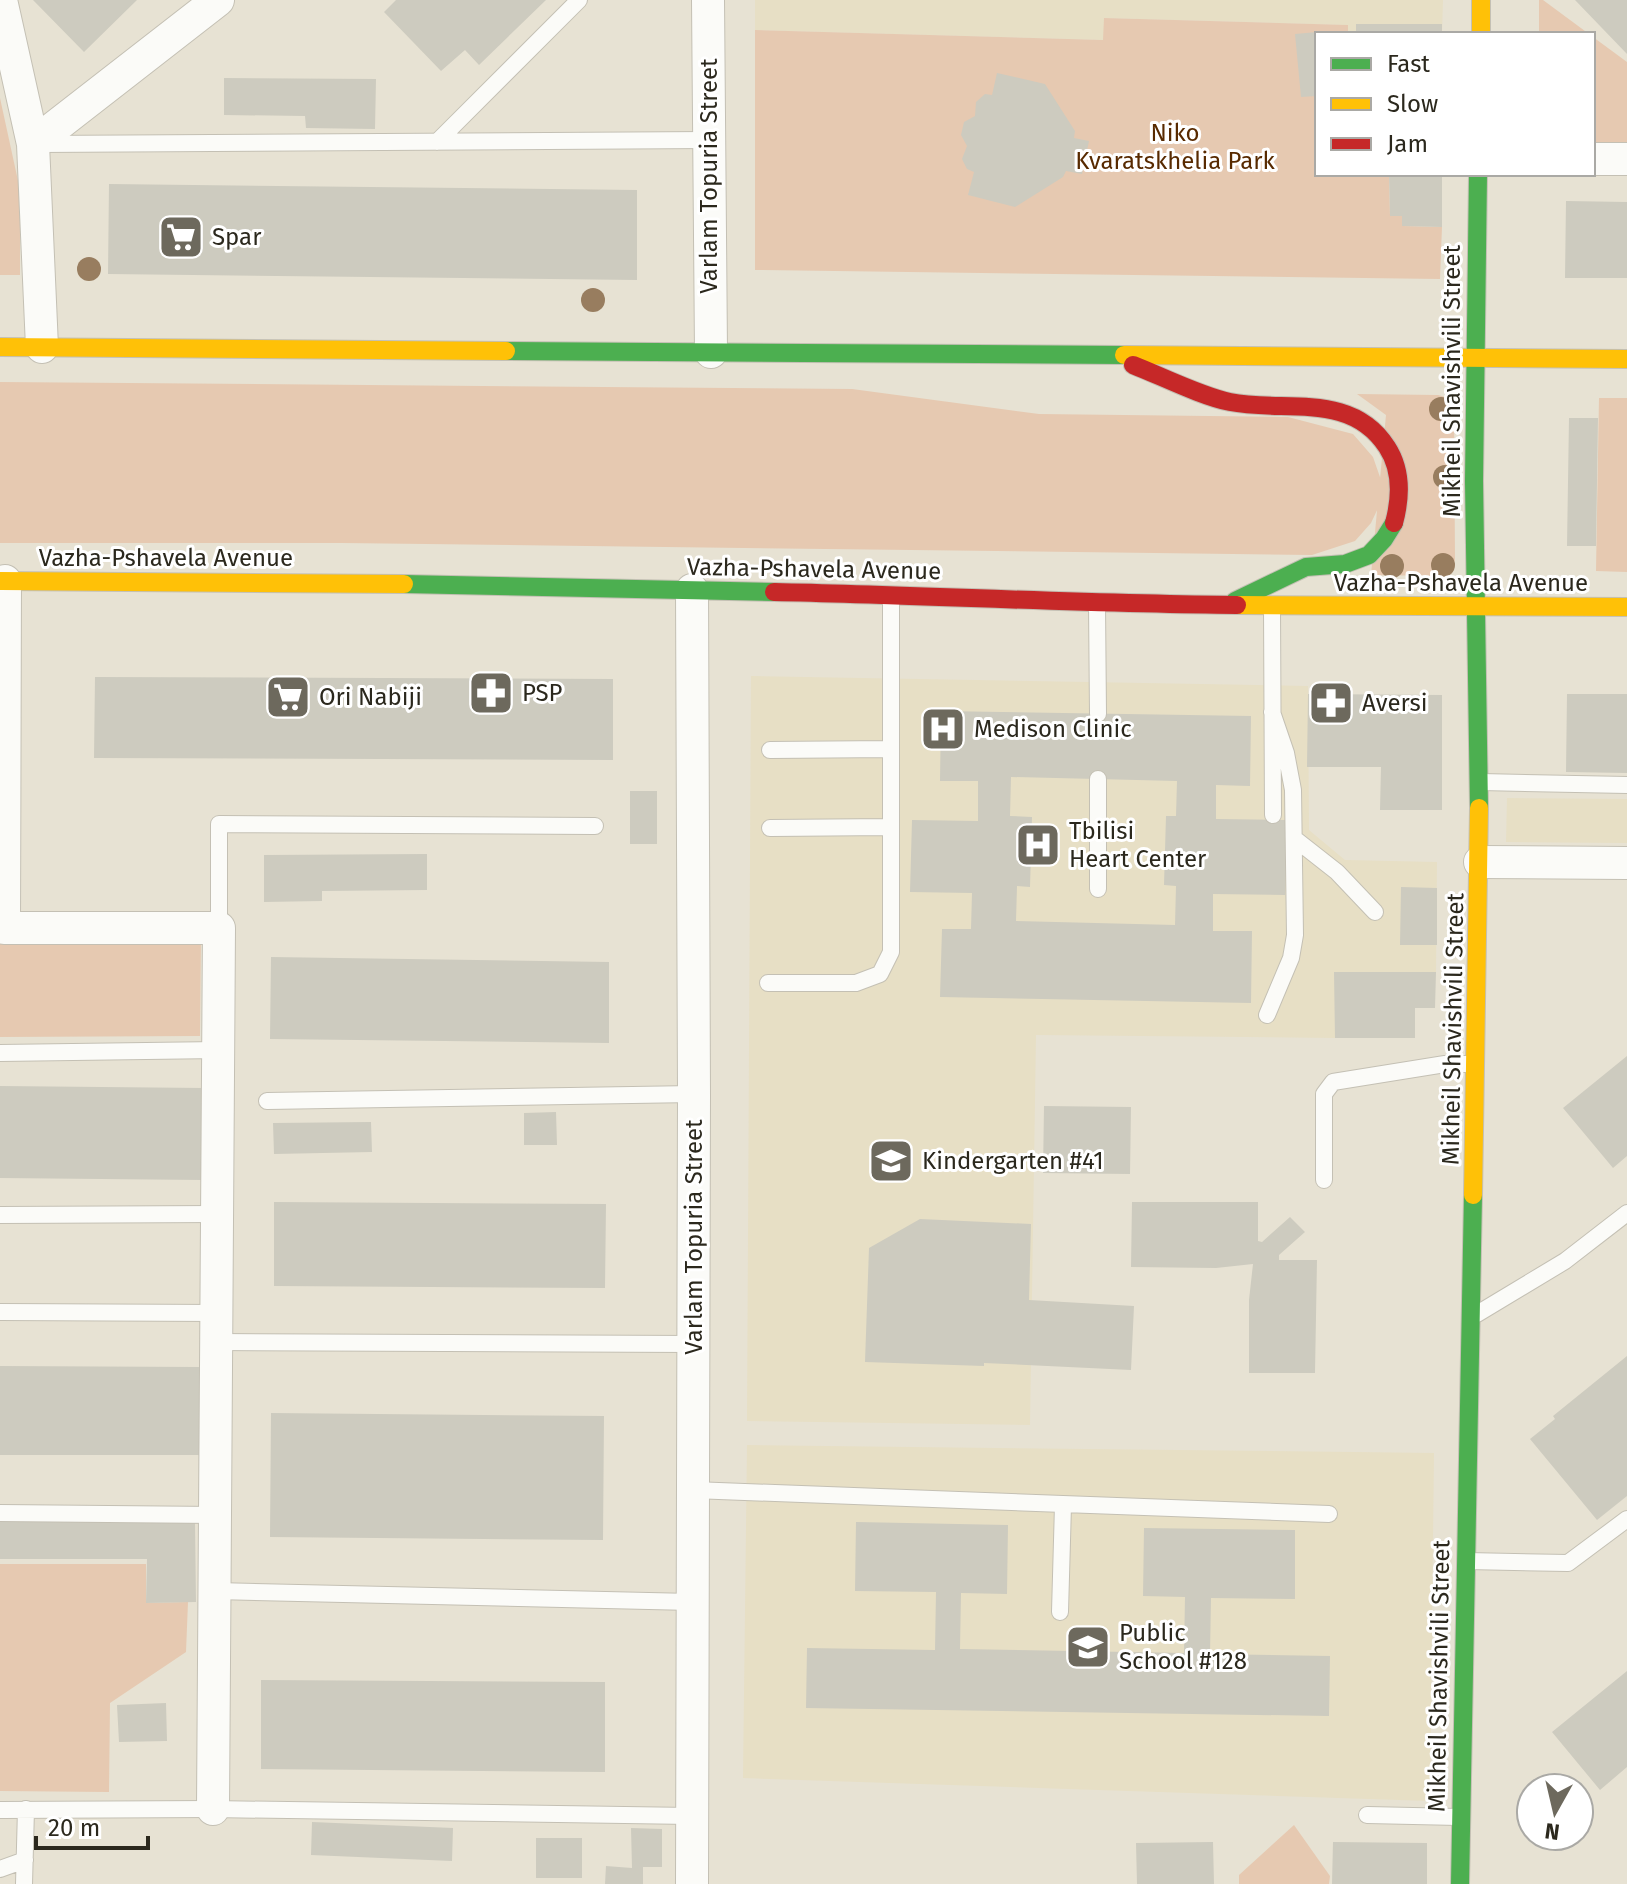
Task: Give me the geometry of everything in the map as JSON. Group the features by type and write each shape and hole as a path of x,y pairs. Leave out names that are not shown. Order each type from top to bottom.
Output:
{"main road":[{"path":"1481,0 1481,32"},
{"name":"Mikheil Shavishvili Street","path":"1460,1884 1480,862 1475,358 1478,176"},
{"path":"0,347 1627,359"},
{"path":"1107,355 1229,402 1336,410 1360,418 1380,436 1394,458 1399,479 1399,503 1394,522 1369,555 1345,564 1306,567 1226,605"},
{"name":"Vazha-Pshavela Avenue","path":"2,581 350,583 891,594 1097,604 1627,607"}],"street":[{"path":"1,0 33,144 42,347"},
{"path":"33,144 218,0"},
{"name":"Varlam Topuria Street","path":"708,0 711,352"},
{"path":"1595,159 1627,159"},
{"path":"2,581 2,928 219,928 213,1809"},
{"name":"Varlam Topuria Street","path":"692,590 692,1884"},
{"path":"1480,862 1627,863"}],"lane":[{"path":"437,142 579,0"},
{"path":"33,144 708,140"},
{"path":"768,983 856,983 880,974 891,952 891,594"},
{"path":"1097,604 1098,714"},
{"path":"1272,606 1273,815"},
{"path":"1267,1015 1291,958 1295,935 1293,790 1286,753 1272,712"},
{"path":"770,750 890,749"},
{"path":"1098,779 1098,889"},
{"path":"1479,782 1627,785"},
{"path":"219,928 219,824 595,826"},
{"path":"770,828 890,827"},
{"path":"1295,839 1337,872 1375,912"},
{"path":"0,1053 219,1050"},
{"path":"1324,1180 1324,1094 1333,1082 1445,1064 1475,1064"},
{"path":"267,1101 694,1094"},
{"path":"1472,1317 1565,1261 1627,1213"},
{"path":"0,1215 218,1214"},
{"path":"0,1312 218,1328 693,1344"},
{"path":"693,1490 1329,1514"},
{"path":"1060,1612 1063,1505"},
{"path":"0,1513 216,1515"},
{"path":"1465,1561 1568,1563 1627,1519"},
{"path":"216,1591 692,1602"},
{"path":"24,1884 26,1809"},
{"path":"0,1810 213,1809 691,1816"},
{"path":"1367,1815 1461,1817"},
{"path":"0,1869 25,1860"}],"shaded area":[{"path":"755,0 1443,0 1442,32 1348,32 1347,25 1105,18 1104,40 755,30"},
{"name":"Tbilisi Heart Center","path":"751,676 1308,686 1309,830 1345,860 1437,862 1436,972 1335,973 1335,1038 1036,1035 1030,1425 747,1421"},
{"path":"1507,798 1627,799 1627,843 1506,842"},
{"name":"Public School #128","path":"747,1445 1434,1453 1430,1801 743,1778"}],"green space":[{"path":"1539,0 1543,0 1586,32 1539,32"},
{"name":"Niko Kvaratskhelia Park","path":"1104,18 1348,25 1348,32 1315,32 1315,176 1389,176 1390,216 1402,216 1403,226 1442,227 1440,279 755,270 755,30 1103,40"},
{"path":"1595,38 1627,62 1627,152 1595,153"},
{"path":"0,98 20,190 20,275 0,275"},
{"path":"0,382 852,389 1039,414 1288,417 1353,434 1373,457 1381,480 1380,504 1371,523 1355,541 1312,555 342,543 0,543"},
{"path":"1357,394 1438,395 1449,398 1454,407 1455,560 1451,570 1440,576 1371,575 1386,415"},
{"path":"1599,398 1627,398 1627,572 1596,571"},
{"path":"201,937 200,1036 0,1037 0,938"},
{"path":"0,1564 146,1564 146,1603 188,1602 186,1652 110,1703 109,1792 0,1791"},
{"path":"1294,1825 1330,1876 1329,1884 1239,1884 1239,1875"}],"building":[{"path":"33,0 137,0 84,52"},
{"path":"396,0 546,0 479,65 465,50 441,71 384,12"},
{"path":"1575,0 1627,0 1627,54"},
{"path":"1356,24 1442,24 1442,32 1356,32"},
{"path":"1315,32 1315,96 1301,97 1295,34"},
{"path":"997,73 1045,84 1075,131 1074,138 1089,141 1082,174 1066,171 1063,177 1015,207 968,195 974,172 967,169 962,159 967,146 961,135 964,122 975,116 976,102 985,94 992,95"},
{"path":"224,78 376,79 375,129 306,128 305,116 224,115"},
{"path":"1389,176 1442,176 1442,227 1402,226 1402,216 1390,216"},
{"path":"109,184 637,190 637,280 108,274"},
{"path":"1566,201 1627,202 1627,278 1565,278"},
{"path":"1569,418 1598,418 1596,546 1567,546"},
{"path":"95,677 613,679 613,760 94,758"},
{"path":"1308,694 1442,695 1442,810 1380,810 1381,767 1307,767"},
{"path":"1567,694 1627,694 1627,773 1566,772"},
{"path":"941,711 1251,716 1250,786 1216,785 1216,819 1287,820 1285,895 1213,894 1213,931 1252,931 1251,1003 940,997 942,929 971,929 972,893 910,892 912,820 978,821 978,781 940,781","holes":["1011,777 1177,781 1176,816 1166,816 1164,885 1176,886 1175,925 1016,921 1017,886 1030,887 1032,817 1010,816"]},
{"path":"630,791 657,791 657,844 630,844"},
{"path":"427,854 427,890 322,891 322,901 264,902 264,855"},
{"path":"1401,887 1437,888 1437,945 1400,945"},
{"path":"271,957 609,962 609,1043 270,1039"},
{"path":"1334,972 1436,972 1435,1008 1415,1008 1415,1038 1335,1038"},
{"path":"1627,1056 1627,1156 1613,1168 1563,1108"},
{"path":"0,1086 204,1088 203,1180 0,1178"},
{"path":"1044,1106 1131,1107 1130,1174 1043,1173"},
{"path":"556,1112 557,1145 524,1145 524,1113"},
{"path":"371,1122 372,1152 274,1154 273,1123"},
{"path":"274,1202 606,1204 605,1288 274,1286"},
{"path":"1132,1202 1258,1202 1258,1241 1262,1242 1290,1217 1305,1232 1279,1255 1279,1260 1317,1260 1315,1373 1249,1373 1249,1300 1253,1264 1216,1268 1131,1267"},
{"path":"920,1219 1031,1224 1029,1300 1134,1306 1131,1370 984,1363 984,1366 865,1362 869,1248"},
{"path":"1627,1356 1627,1496 1597,1520 1530,1439 1555,1419 1553,1416"},
{"path":"0,1366 199,1367 199,1455 0,1455"},
{"path":"271,1413 604,1416 603,1540 270,1537"},
{"path":"0,1521 195,1521 196,1602 146,1603 147,1559 0,1559"},
{"path":"856,1522 1008,1525 1007,1594 961,1593 960,1649 1184,1653 1185,1597 1143,1596 1144,1528 1295,1530 1295,1599 1211,1598 1210,1654 1330,1656 1329,1716 806,1708 807,1648 935,1650 936,1592 855,1591"},
{"path":"1627,1671 1627,1767 1600,1790 1595,1784 1595,1772 1585,1772 1552,1732"},
{"path":"261,1680 605,1682 605,1772 261,1769"},
{"path":"166,1703 167,1741 119,1742 117,1705"},
{"path":"312,1822 453,1828 452,1861 311,1855"},
{"path":"631,1828 662,1829 662,1867 643,1867 643,1884 605,1884 606,1866 632,1868"},
{"path":"536,1838 582,1838 582,1878 536,1878"},
{"path":"1213,1842 1214,1884 1137,1884 1136,1843"},
{"path":"1333,1842 1427,1843 1427,1884 1332,1884"}],"traffic: fast":[{"path":"1478,176 1474,481 1479,808"},
{"path":"506,351 1124,355"},
{"path":"1235,601 1306,567 1345,564 1369,555 1394,523"},
{"path":"404,584 774,592"},
{"path":"1460,1884 1473,1195"}],"traffic: slow":[{"path":"1481,0 1481,32"},
{"path":"0,347 506,351"},
{"path":"1124,355 1627,359"},
{"path":"0,581 404,584"},
{"path":"1237,605 1627,607"},
{"path":"1473,1195 1479,808"}],"traffic: jam":[{"path":"1133,365 1230,402 1316,408 1355,418 1372,429 1392,456 1398,474 1399,494 1394,523"},
{"path":"774,592 1237,605"}],"place":[{"name":"Spar","path":"181,237"},
{"name":"PSP","path":"491,693"},
{"name":"Ori Nabiji","path":"288,697"},
{"name":"Aversi","path":"1331,703"},
{"name":"Medison Clinic","path":"943,729"},
{"name":"Tbilisi Heart Center","path":"1038,845"},
{"name":"Kindergarten #41","path":"891,1161"},
{"name":"Public School #128","path":"1088,1647"}]}
